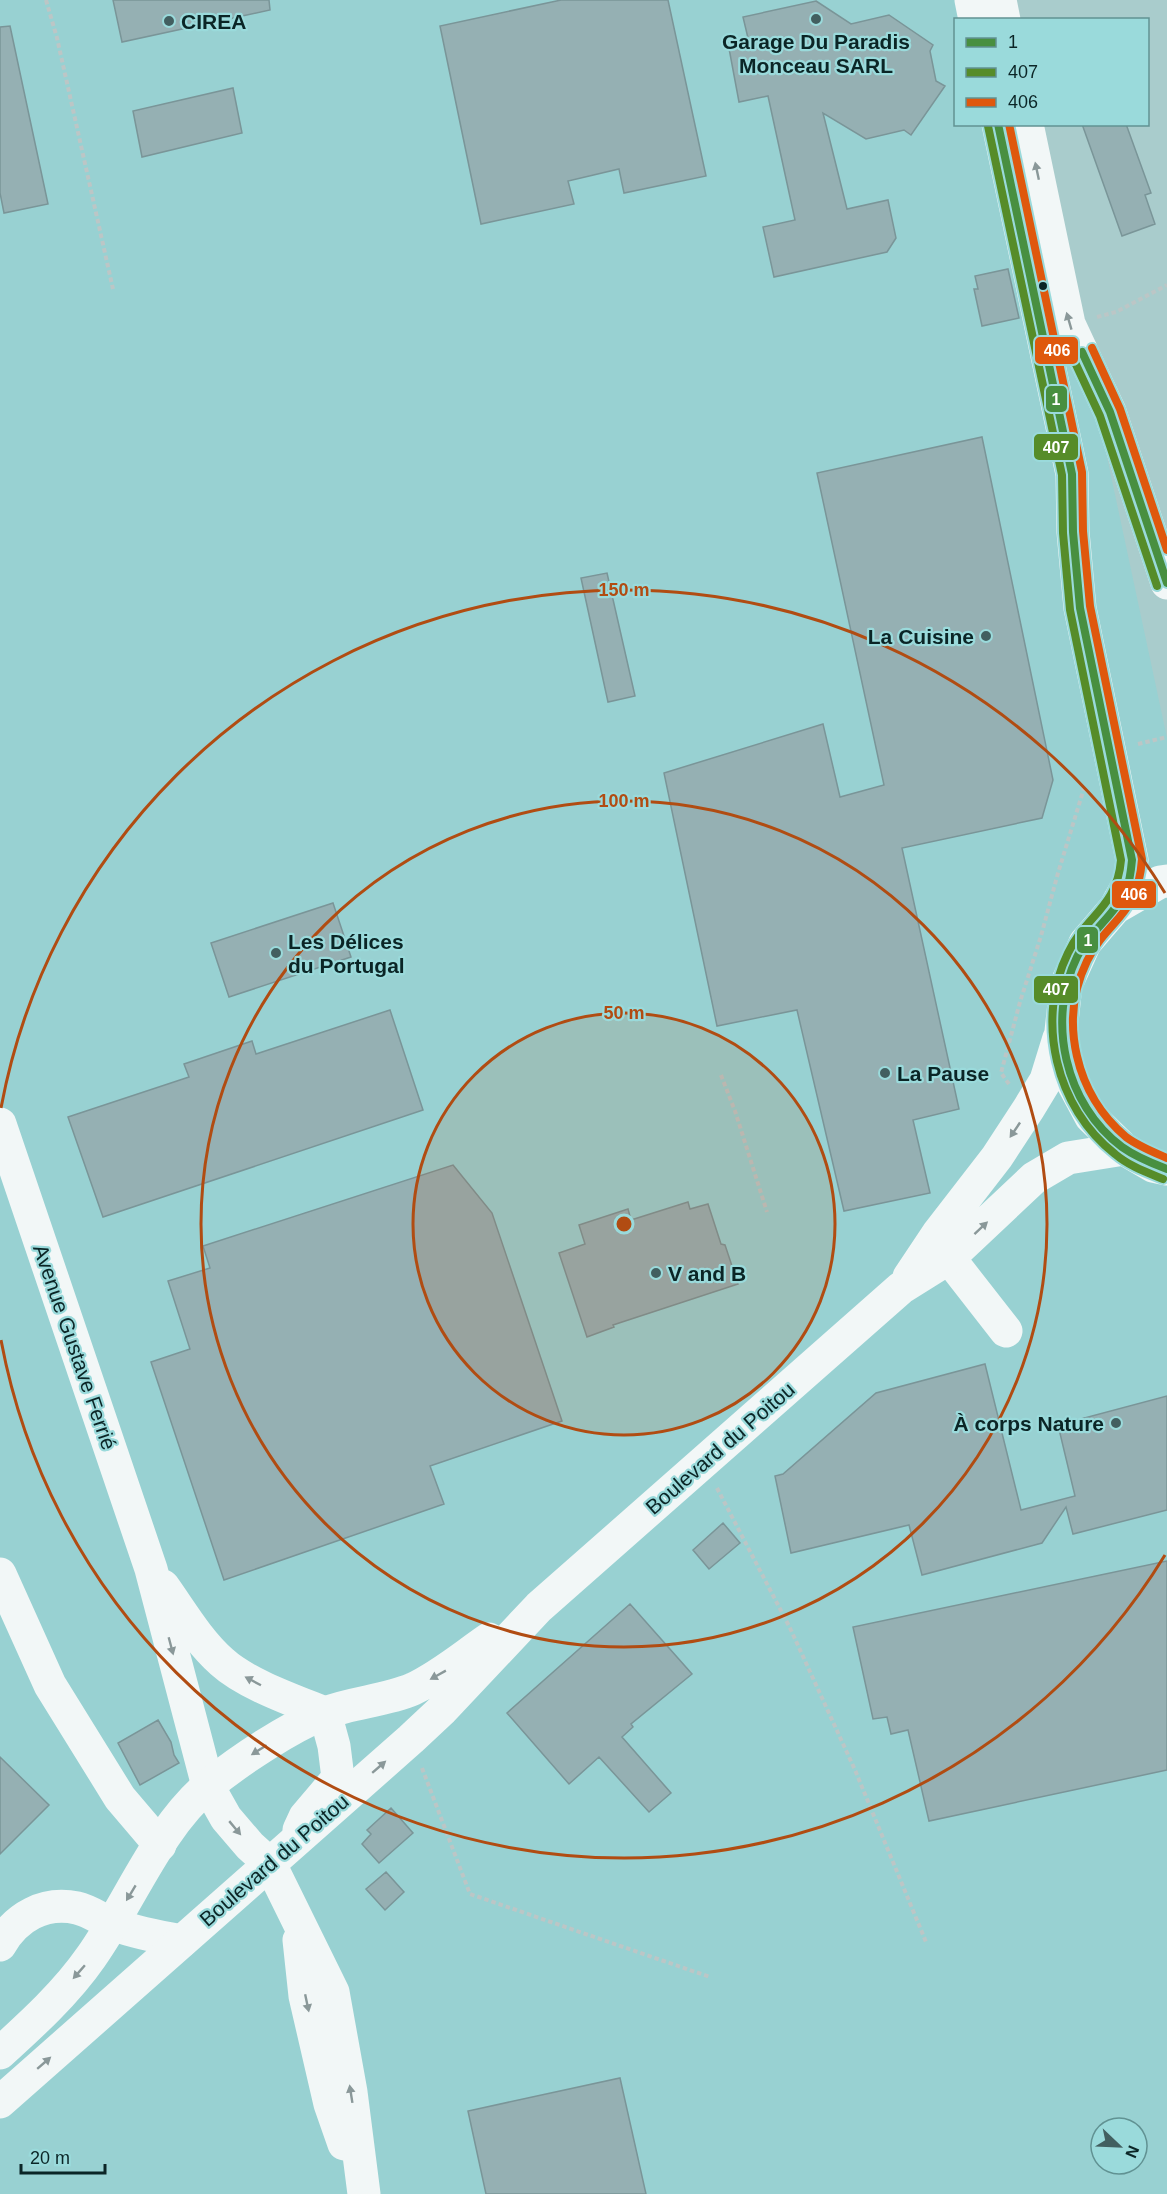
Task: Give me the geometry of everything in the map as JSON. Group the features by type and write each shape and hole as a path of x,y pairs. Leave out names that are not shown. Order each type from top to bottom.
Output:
{"main road":[{"path":"971,0 975,18"},
{"path":"1000,0 1004,18"},
{"path":"998,126 1072,474 1073,531 1080,608 1132,860 1129,883 1115,908 1085,943 1066,985 1061,1031 1069,1076 1091,1117 1124,1149 1153,1166 1167,1169"},
{"path":"1027,126 1069,324 1110,412 1167,583"},
{"path":"1115,908 1160,882 1167,881"},
{"name":"Boulevard du Poitou","path":"901,1288 939,1232 997,1157 1029,1108 1046,1080 1061,1031"},
{"name":"Avenue Gustave Ferrié","path":"0,1124 151,1569 208,1786 226,1818 250,1846 281,1853"},
{"name":"Boulevard du Poitou","path":"0,2102 411,1739 442,1710 539,1607 901,1288 949,1258 1034,1178 1068,1158 1124,1149"},
{"path":"949,1258 1006,1331"},
{"name":"Avenue Gustave Ferrié","path":"151,1569 206,1646 223,1664 252,1682 325,1713"},
{"path":"0,1574 50,1685 120,1798 160,1845"},
{"name":"Boulevard du Poitou","path":"0,2053 41,2016 91,1958 160,1845 184,1811 208,1786 245,1759 325,1713 411,1689 448,1669 539,1607"},
{"path":"325,1713 334,1746 338,1778 305,1816 281,1853 298,1924 305,1996 319,2059 330,2104 362,2194"},
{"path":"0,1945 7,1932 28,1915 48,1906 77,1908 112,1924 140,1933 182,1941"}],"path":[{"path":"46,0 57,38 113,289"},
{"path":"1069,324 1116,312 1167,285"},
{"path":"1014,1090 1001,1073 1086,779"},
{"path":"721,1075 735,1111 767,1212"},
{"path":"707,1459 721,1498 790,1628 855,1770 926,1942"},
{"path":"411,1739 471,1894 710,1977"}],"shaded area":[{"path":"0,0 1010,0 1014,18 954,18 954,126 1036,126 1167,738 1167,2194 0,2194"}],"building":[{"name":"CIREA","path":"113,0 269,0 270,10 122,42"},
{"path":"561,0 668,0 706,176 624,193 619,169 568,181 574,204 481,224 440,26"},
{"path":"816,1 851,24 889,15 933,45 930,51 936,81 945,86 911,135 904,130 866,139 823,113 847,209 888,200 896,238 887,252 774,277 763,227 795,220 768,96 739,102 728,43 748,38 743,17"},
{"path":"10,26 48,204 4,213 0,193 0,27"},
{"path":"233,88 242,133 142,157 133,111"},
{"path":"1083,126 1127,126 1151,193 1145,195 1155,224 1122,236"},
{"path":"1008,269 1019,318 982,326 974,289 978,289 975,276"},
{"path":"982,437 1053,780 1042,818 902,848 959,1109 913,1120 930,1193 844,1211 797,1010 717,1026 664,773 823,724 840,797 884,785 817,473"},
{"path":"607,573 635,696 608,702 581,578"},
{"path":"333,903 351,957 229,997 211,943"},
{"path":"390,1010 423,1110 103,1217 68,1117 189,1077 184,1064 252,1041 256,1054"},
{"path":"453,1165 492,1213 562,1421 430,1466 444,1504 224,1580 151,1362 190,1349 168,1281 210,1268 203,1246"},
{"path":"688,1202 690,1209 708,1204 721,1244 725,1245 738,1284 613,1325 614,1327 587,1337 559,1253 585,1244 579,1225 628,1209 631,1220"},
{"path":"985,1364 1021,1510 1075,1496 1058,1425 1167,1396 1167,1510 1073,1534 1066,1507 1042,1543 922,1575 909,1525 791,1553 775,1476 783,1474 876,1393"},
{"path":"723,1523 740,1543 709,1569 693,1550"},
{"path":"1167,1561 1167,1770 929,1821 908,1730 891,1734 887,1717 873,1719 853,1627"},
{"path":"630,1604 692,1674 631,1724 633,1727 622,1737 671,1793 649,1812 599,1757 569,1784 507,1713"},
{"path":"158,1720 171,1742 174,1755 179,1763 140,1785 118,1743"},
{"path":"0,1757 49,1805 0,1854"},
{"path":"391,1808 413,1833 379,1863 362,1844 371,1834 367,1830"},
{"path":"386,1872 404,1892 385,1910 366,1889"},
{"path":"620,2078 646,2194 486,2194 468,2111"}],"transit line":[{"name":"407","path":"988,126 1062,475 1063,533 1070,610 1121,860 1114,889 1075,940 1058,979 1053,1006 1053,1034 1057,1061 1078,1113 1095,1135 1126,1162 1163,1179"},
{"name":"1","path":"998,126 1072,474 1073,532 1080,608 1132,860 1126,891 1082,948 1068,982 1063,1007 1066,1060 1075,1085 1087,1108 1102,1129 1127,1151 1167,1169"},
{"name":"406","path":"1009,126 1082,472 1083,531 1090,606 1142,859 1135,893 1121,916 1104,935 1087,961 1078,984 1073,1032 1084,1079 1109,1120 1126,1137 1167,1158"},
{"name":"406","path":"1092,348 1120,409 1167,550"},
{"name":"1","path":"1082,352 1110,412 1167,583"},
{"name":"407","path":"1072,356 1100,416 1157,586"}],"place":[{"name":"Garage Du Paradis Monceau SARL","path":"816,19"},
{"name":"CIREA","path":"169,21"},
{"name":"La Cuisine","path":"986,636"},
{"name":"Les Délices du Portugal","path":"276,953"},
{"name":"La Pause","path":"885,1073"},
{"name":"V and B","path":"656,1273"},
{"name":"À corps Nature","path":"1116,1423"}]}
